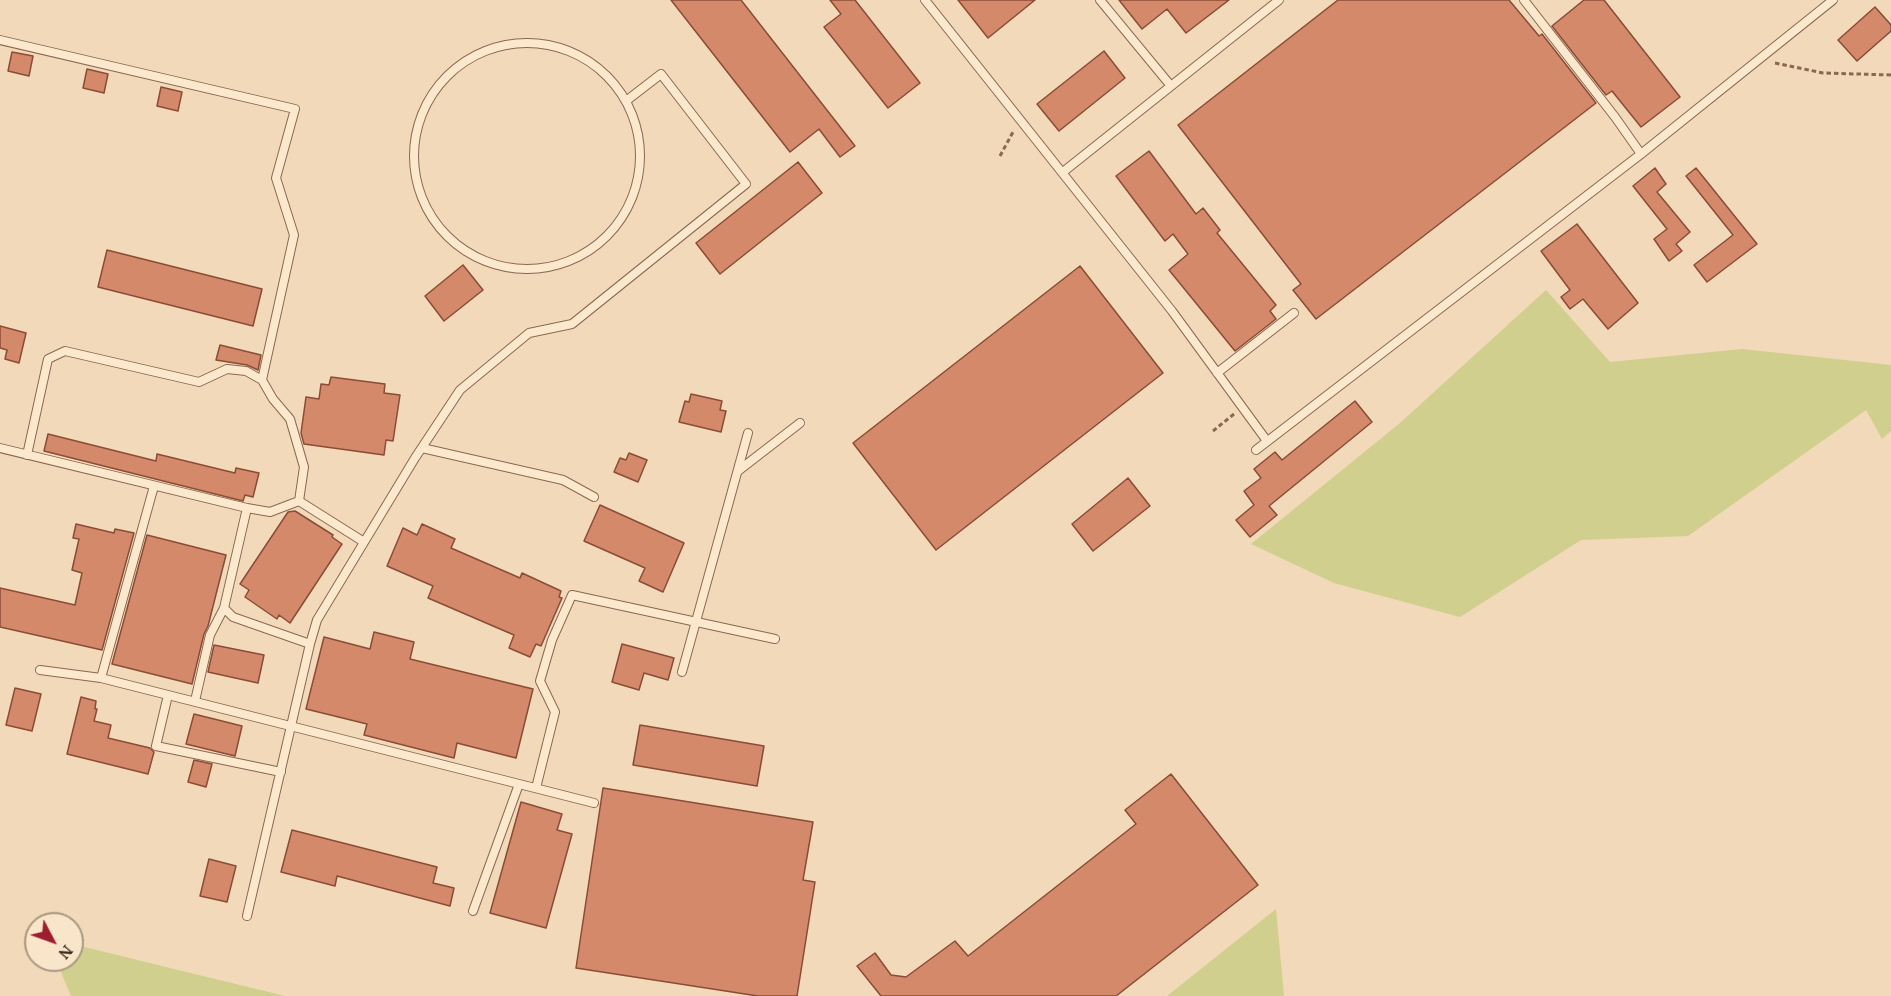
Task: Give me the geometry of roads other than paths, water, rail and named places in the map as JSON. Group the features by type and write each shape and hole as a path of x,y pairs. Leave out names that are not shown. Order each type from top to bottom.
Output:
{"lane":[{"path":"926,0 1063,172 1267,441"},
{"path":"1100,0 1171,86"},
{"path":"1063,172 1279,0"},
{"path":"1524,0 1641,154"},
{"path":"1256,450 1641,154 1833,0"},
{"path":"0,39 295,109 276,178 294,235 262,380"},
{"path":"529,42 562,48 592,63 611,80 626,101 638,132 640,149 637,183 624,214 614,228 595,245 574,258 542,268 508,267 491,263 461,248 448,237 428,211 421,195 414,162 416,137 422,112 440,83 458,66 480,53 495,47 529,42"},
{"path":"247,916 317,620 460,390 529,333 572,324 746,184 661,74 626,101"},
{"path":"1217,373 1294,313"},
{"path":"27,454 48,359 65,351 198,382 227,369 246,371 262,380 273,399 290,419 304,467 299,501"},
{"path":"738,471 800,423"},
{"path":"682,672 748,433"},
{"path":"0,448 247,508 270,512 299,501"},
{"path":"422,448 563,480 594,497"},
{"path":"101,678 154,486"},
{"path":"299,501 364,542"},
{"path":"195,701 210,635 224,608 247,508"},
{"path":"536,788 555,712 540,681 552,640 572,595 775,639"},
{"path":"224,608 233,617 310,644"},
{"path":"40,670 101,678 594,803"},
{"path":"168,695 156,746 281,772"},
{"path":"473,911 519,784"}]}
